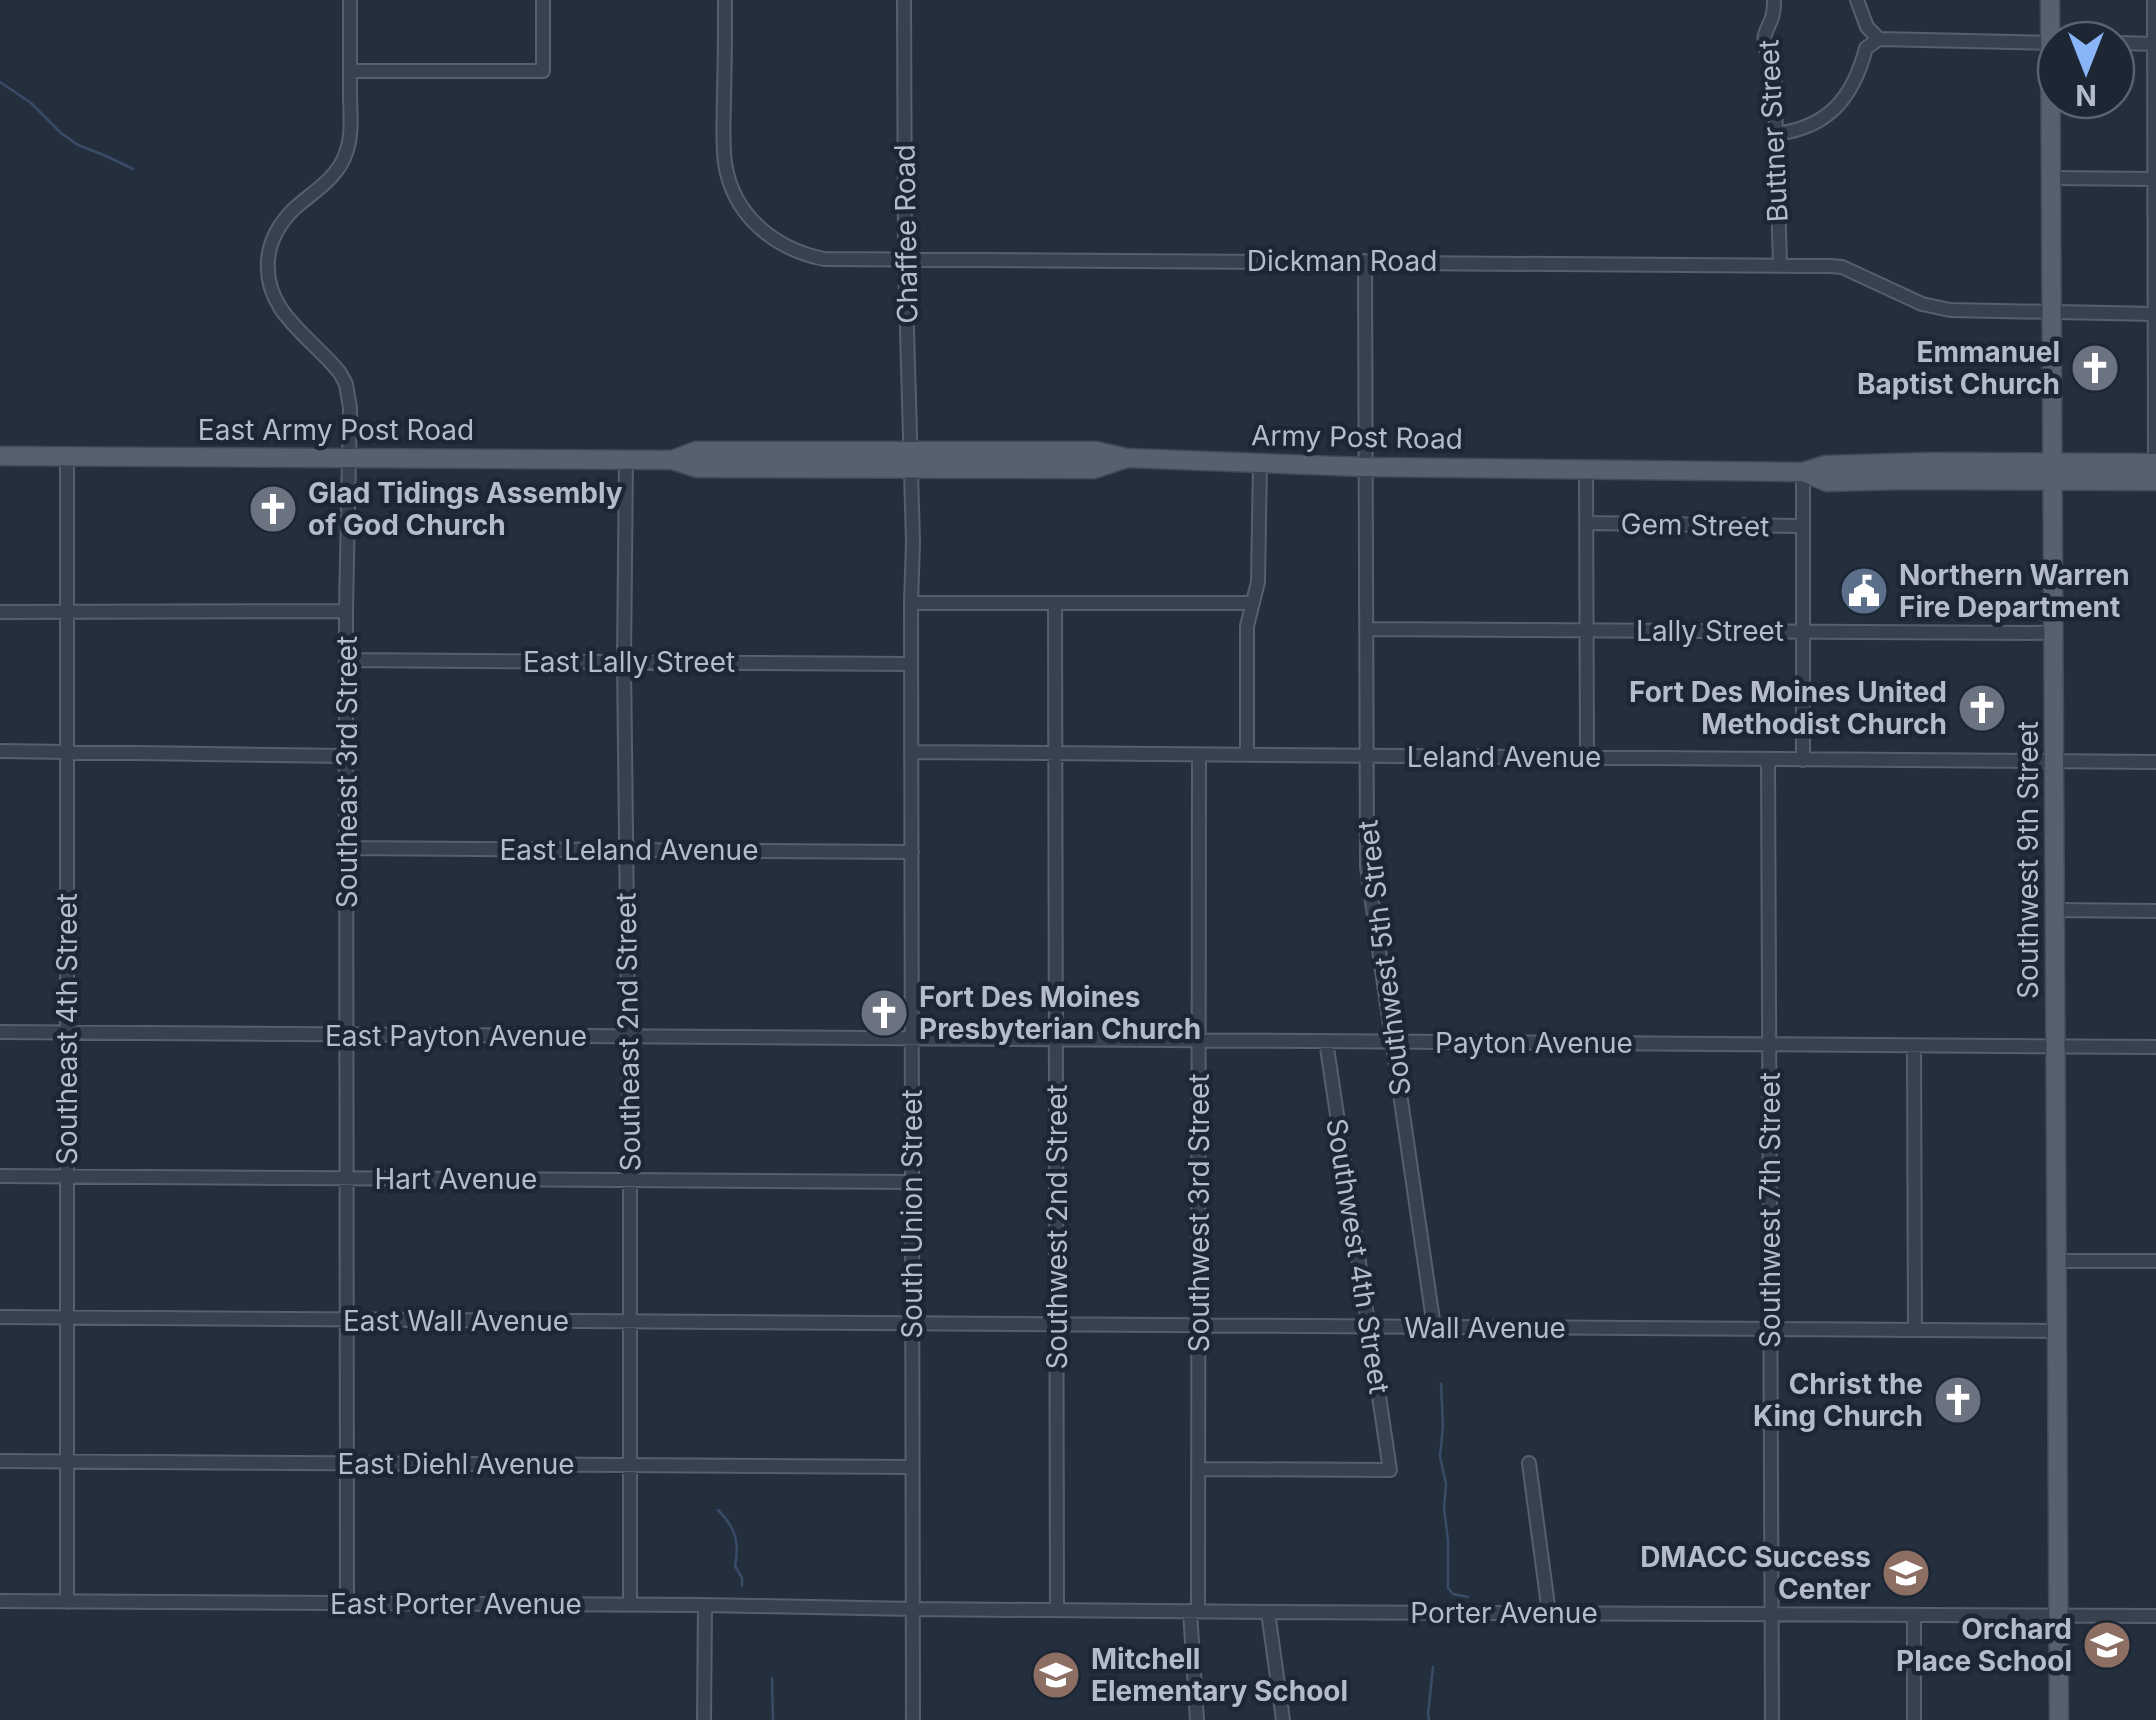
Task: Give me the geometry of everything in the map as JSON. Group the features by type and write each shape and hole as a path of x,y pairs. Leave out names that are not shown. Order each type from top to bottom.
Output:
{"main road":[{"name":"Southwest 9th Street","path":"2052,120 2059,1720"},
{"name":"East Army Post Road","path":"0,456 672,460 697,468 910,459"},
{"name":"Army Post Road","path":"910,459 1094,468 1128,458 1366,467 1803,472 1826,464 1932,462 2156,481"},
{"name":"Army Post Road","path":"2054,472 2156,464"}],"street":[{"name":"Southeast 3rd Street","path":"348,1603 346,611 350,408 346,384 330,360 277,305 267,266 278,228 295,208 332,178 346,154 350,128 350,0"},
{"path":"350,70 543,70 543,0"},
{"name":"Dickman Road","path":"726,0 725,163 735,195 766,234 808,256 1842,266 1922,304 1950,310 2156,314"},
{"name":"Chaffee Road","path":"904,0 910,459"},
{"name":"Buttner Street","path":"1774,0 1774,16 1763,37 1774,66 1780,264"},
{"path":"1857,0 1867,27 1879,40"},
{"path":"2154,0 2156,464"},
{"path":"1775,134 1808,126 1833,110 1852,88 1866,48 1879,40 2036,43"},
{"path":"2052,178 2155,179"},
{"name":"Southwest 5th Street","path":"1365,261 1367,867 1434,1327"},
{"name":"Southeast 4th Street","path":"67,1602 68,456"},
{"name":"South Union Street","path":"910,459 913,1720"},
{"name":"Southeast 2nd Street","path":"626,460 630,1604"},
{"path":"1247,755 1247,626 1258,582 1260,462"},
{"path":"1586,468 1586,758"},
{"path":"1803,472 1803,760"},
{"name":"Gem Street","path":"1586,523 1804,526"},
{"name":"Southwest 2nd Street","path":"1055,603 1058,1610"},
{"path":"911,604 1252,603"},
{"path":"0,612 346,611"},
{"name":"Lally Street","path":"1366,629 2054,632"},
{"name":"East Lally Street","path":"346,660 911,664"},
{"path":"0,752 346,756"},
{"name":"Leland Avenue","path":"912,752 2156,762"},
{"name":"Southwest 3rd Street","path":"1197,1720 1194,1611 1198,1470 1200,755"},
{"name":"Southwest 7th Street","path":"1768,759 1772,1720"},
{"name":"East Leland Avenue","path":"346,848 912,852"},
{"path":"2056,910 2156,912"},
{"name":"East Payton Avenue","path":"0,1032 912,1038"},
{"name":"Payton Avenue","path":"912,1038 2156,1047"},
{"name":"Southwest 4th Street","path":"1198,1470 1390,1470 1326,1042"},
{"path":"1914,1046 1916,1330"},
{"name":"Hart Avenue","path":"0,1176 913,1182"},
{"path":"2058,1261 2156,1261"},
{"name":"East Wall Avenue","path":"0,1317 912,1324"},
{"name":"Wall Avenue","path":"912,1324 2058,1330"},
{"name":"East Diehl Avenue","path":"0,1461 912,1467"},
{"path":"1529,1463 1548,1613"},
{"name":"East Porter Avenue","path":"0,1602 912,1609"},
{"path":"704,1720 705,1605"},
{"name":"Porter Avenue","path":"912,1609 2156,1616"},
{"path":"1268,1612 1283,1720"},
{"path":"1914,1615 1914,1720"}],"waterway":[{"path":"0,82 31,103 78,145 133,169"},
{"path":"1441,1384 1440,1456 1446,1484 1448,1588 1453,1594 1468,1597"},
{"path":"718,1510 735,1535 735,1566 742,1586"},
{"path":"1429,1720 1433,1667"},
{"path":"772,1678 773,1720"}],"place":[{"name":"Emmanuel Baptist Church","path":"2095,368"},
{"name":"Glad Tidings Assembly of God Church","path":"273,509"},
{"name":"Northern Warren Fire Department","path":"1864,591"},
{"name":"Fort Des Moines United Methodist Church","path":"1982,708"},
{"name":"Fort Des Moines Presbyterian Church","path":"884,1013"},
{"name":"Christ the King Church","path":"1958,1400"},
{"name":"DMACC Success Center","path":"1906,1573"},
{"name":"Orchard Place School","path":"2107,1645"},
{"name":"Mitchell Elementary School","path":"1056,1675"}]}
